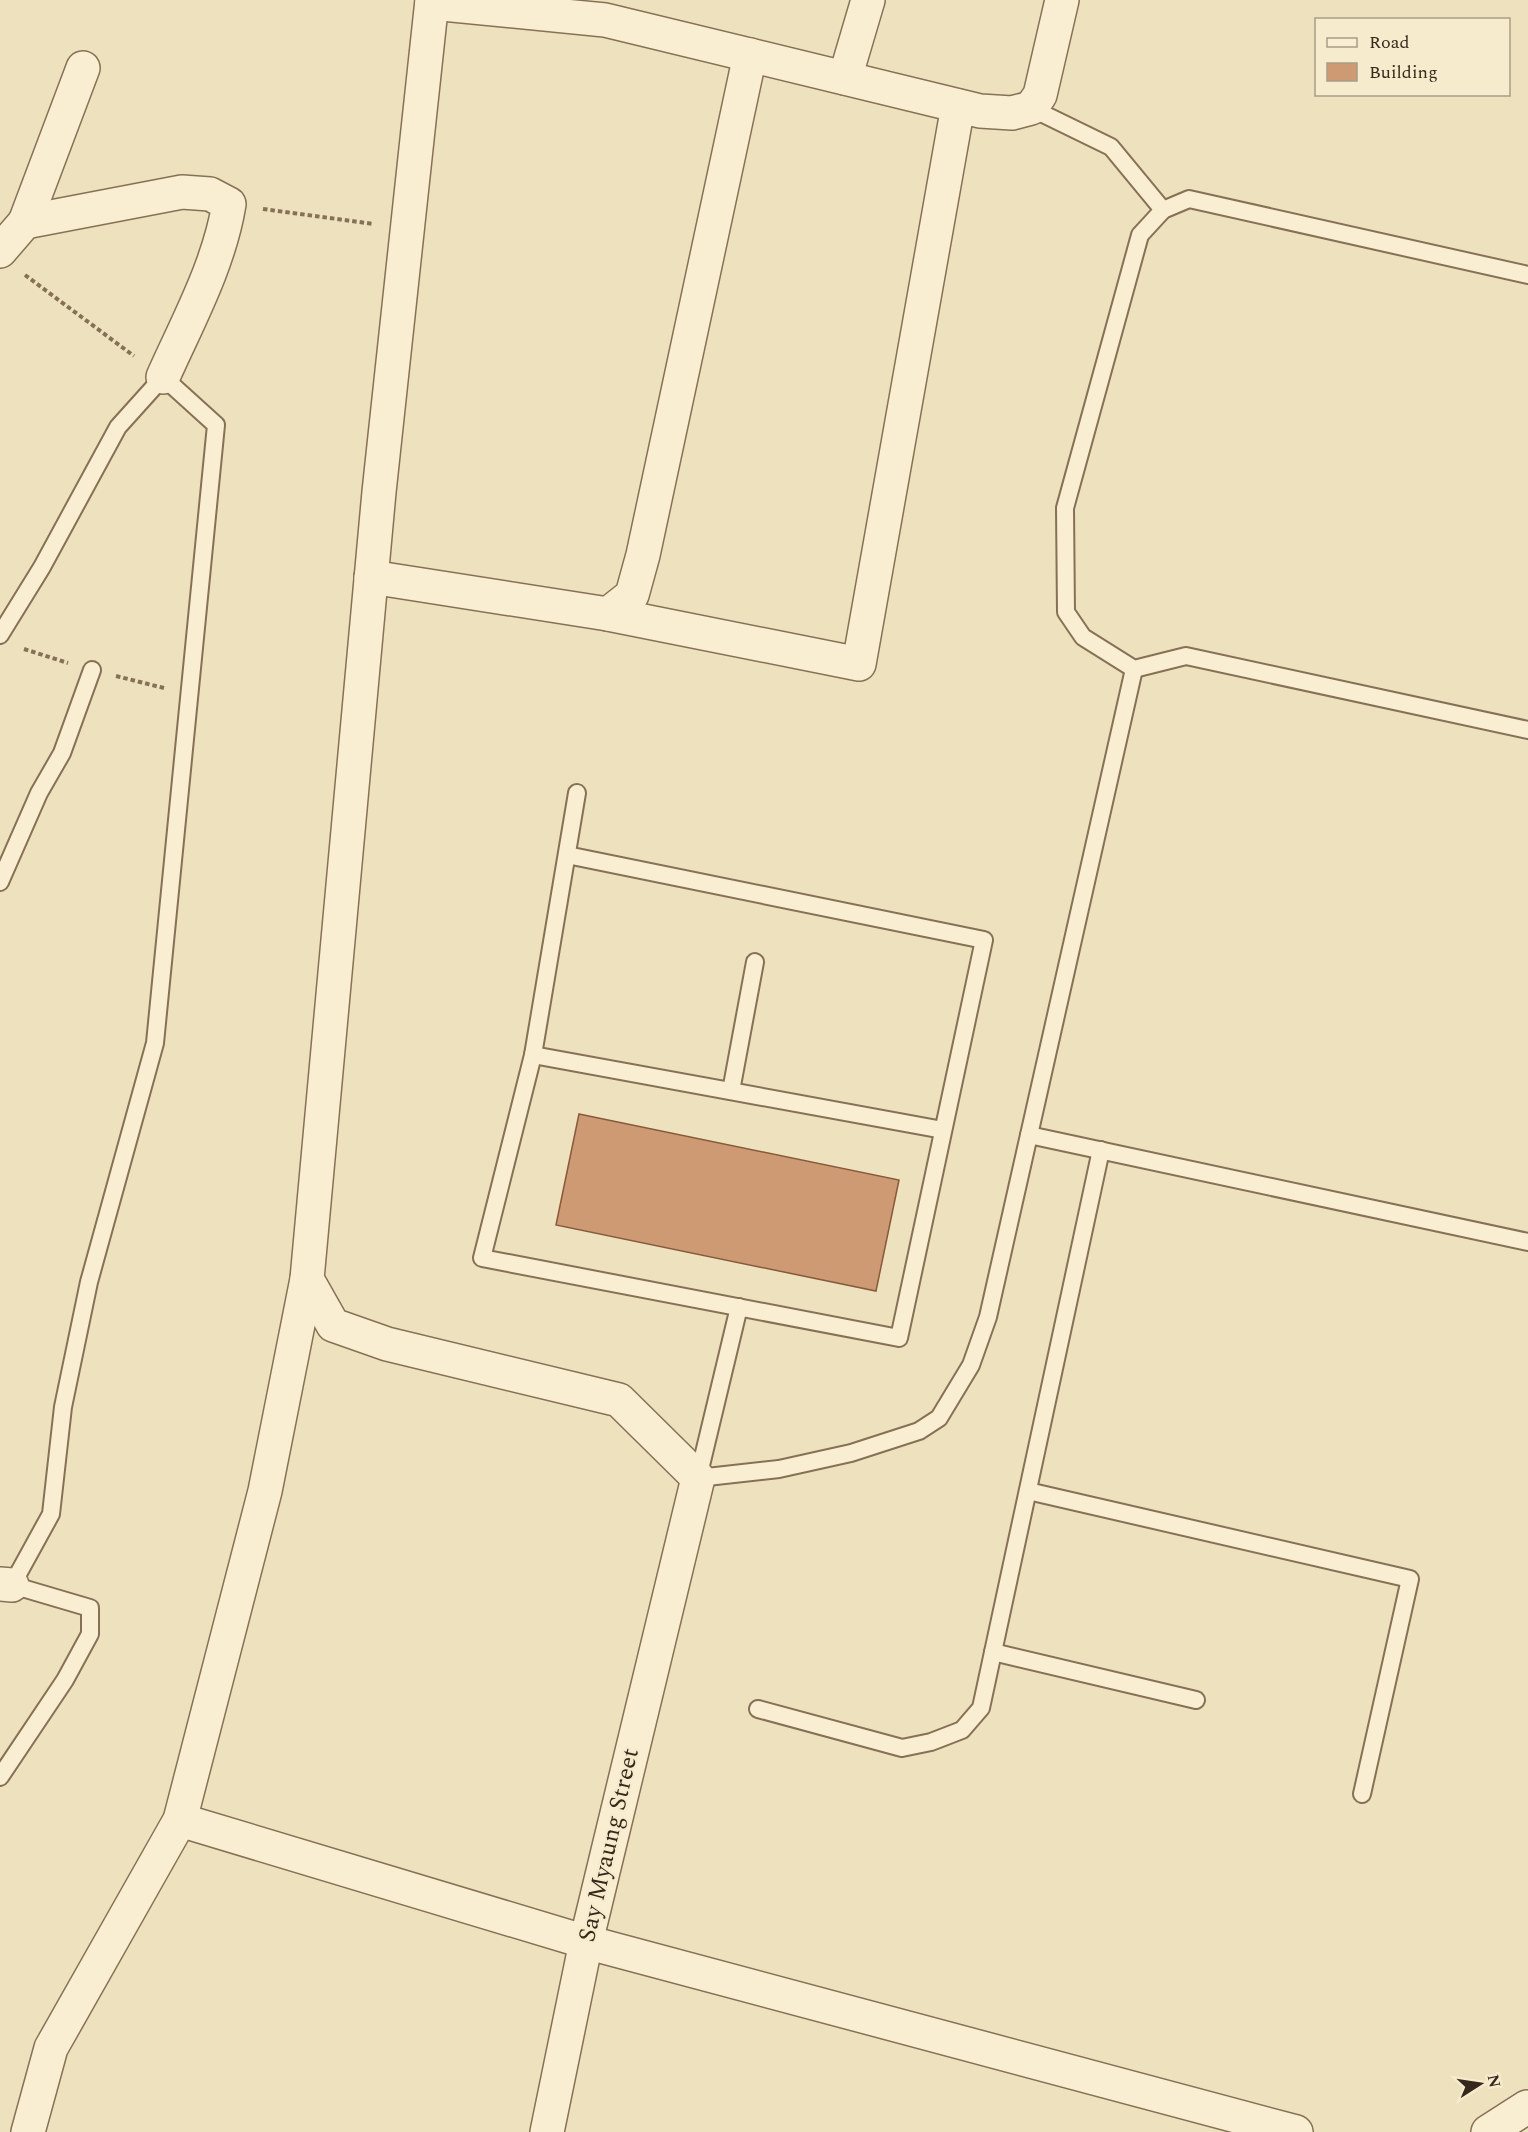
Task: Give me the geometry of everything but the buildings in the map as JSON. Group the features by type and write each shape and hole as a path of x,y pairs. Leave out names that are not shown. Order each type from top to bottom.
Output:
{"street":[{"path":"845,78 868,0"},
{"path":"28,2132 51,2048 180,1820 265,1491 307,1280 371,577 432,2 610,10 750,55 980,111 1012,113 1031,108 1040,96 1062,0"},
{"path":"608,614 632,595 643,555 750,55"},
{"path":"10,261 83,68"},
{"path":"371,577 608,614 859,664 958,106"},
{"path":"25,222 182,192 210,194 229,204 224,233 193,312 163,377"},
{"path":"307,1280 333,1325 387,1344 619,1400 698,1478"},
{"name":"Say Myaung Street","path":"547,2132 586,1942 698,1478"},
{"path":"180,1820 586,1942 1296,2132"},
{"path":"1488,2132 1528,2106"}],"lane":[{"path":"1031,108 1112,147 1163,210"},
{"path":"1528,275 1189,199 1163,210 1140,235 1065,508 1066,612 1083,637 1134,669 1186,656 1528,730"},
{"path":"0,635 42,567 118,427 163,377 216,425 155,1043 89,1281 63,1407 51,1514 6,1584 90,1608 90,1634 65,1680 0,1777"},
{"path":"739,1307 698,1478 778,1469 851,1454 919,1431 939,1418 971,1365 988,1317 1134,669"},
{"path":"0,882 39,793 62,753 92,670"},
{"path":"567,855 984,940 899,1338 482,1258 533,1055 577,793"},
{"path":"731,1091 755,962"},
{"path":"533,1055 943,1130"},
{"path":"1029,1135 1528,1242"},
{"path":"758,1708 902,1748 931,1742 962,1730 981,1708 1101,1150"},
{"path":"1028,1491 1410,1579 1362,1794"},
{"path":"993,1652 1196,1700"}],"path":[{"path":"229,204 407,229"},
{"path":"10,261 163,377"},
{"path":"20,648 92,670 188,694"}]}
